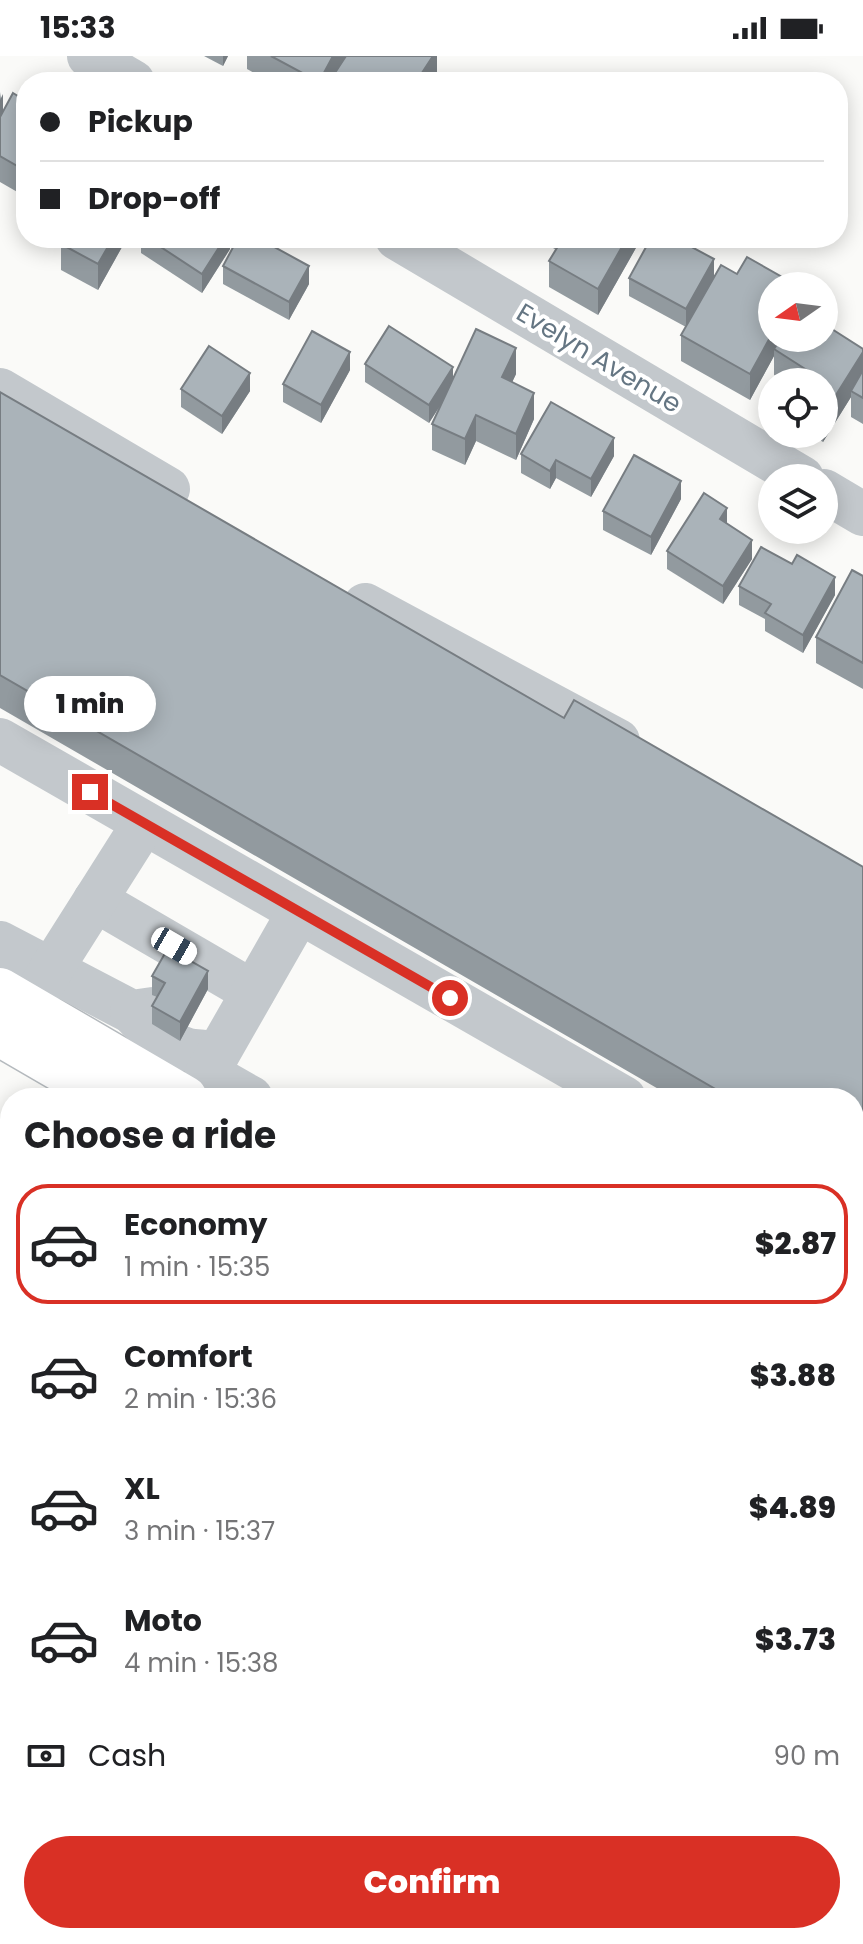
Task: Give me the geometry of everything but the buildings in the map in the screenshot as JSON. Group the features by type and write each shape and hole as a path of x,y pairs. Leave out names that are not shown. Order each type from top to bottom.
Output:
{"main road":[{"path":"9,1010 186,1053"},
{"path":"9,1010 99,1088"}],"street":[{"path":"89,56 116,72"},
{"name":"Evelyn Avenue","path":"414,248 778,464"},
{"path":"0,390 199,508"},
{"path":"838,499 863,514"},
{"path":"332,586 653,759"},
{"path":"0,740 607,1088"},
{"path":"9,1010 51,970 144,823"},
{"path":"95,900 253,992"},
{"path":"186,1053 253,992 299,912"},
{"path":"0,943 51,970 186,1053 237,1088"}],"route":[{"path":"90,792 450,998"}]}
